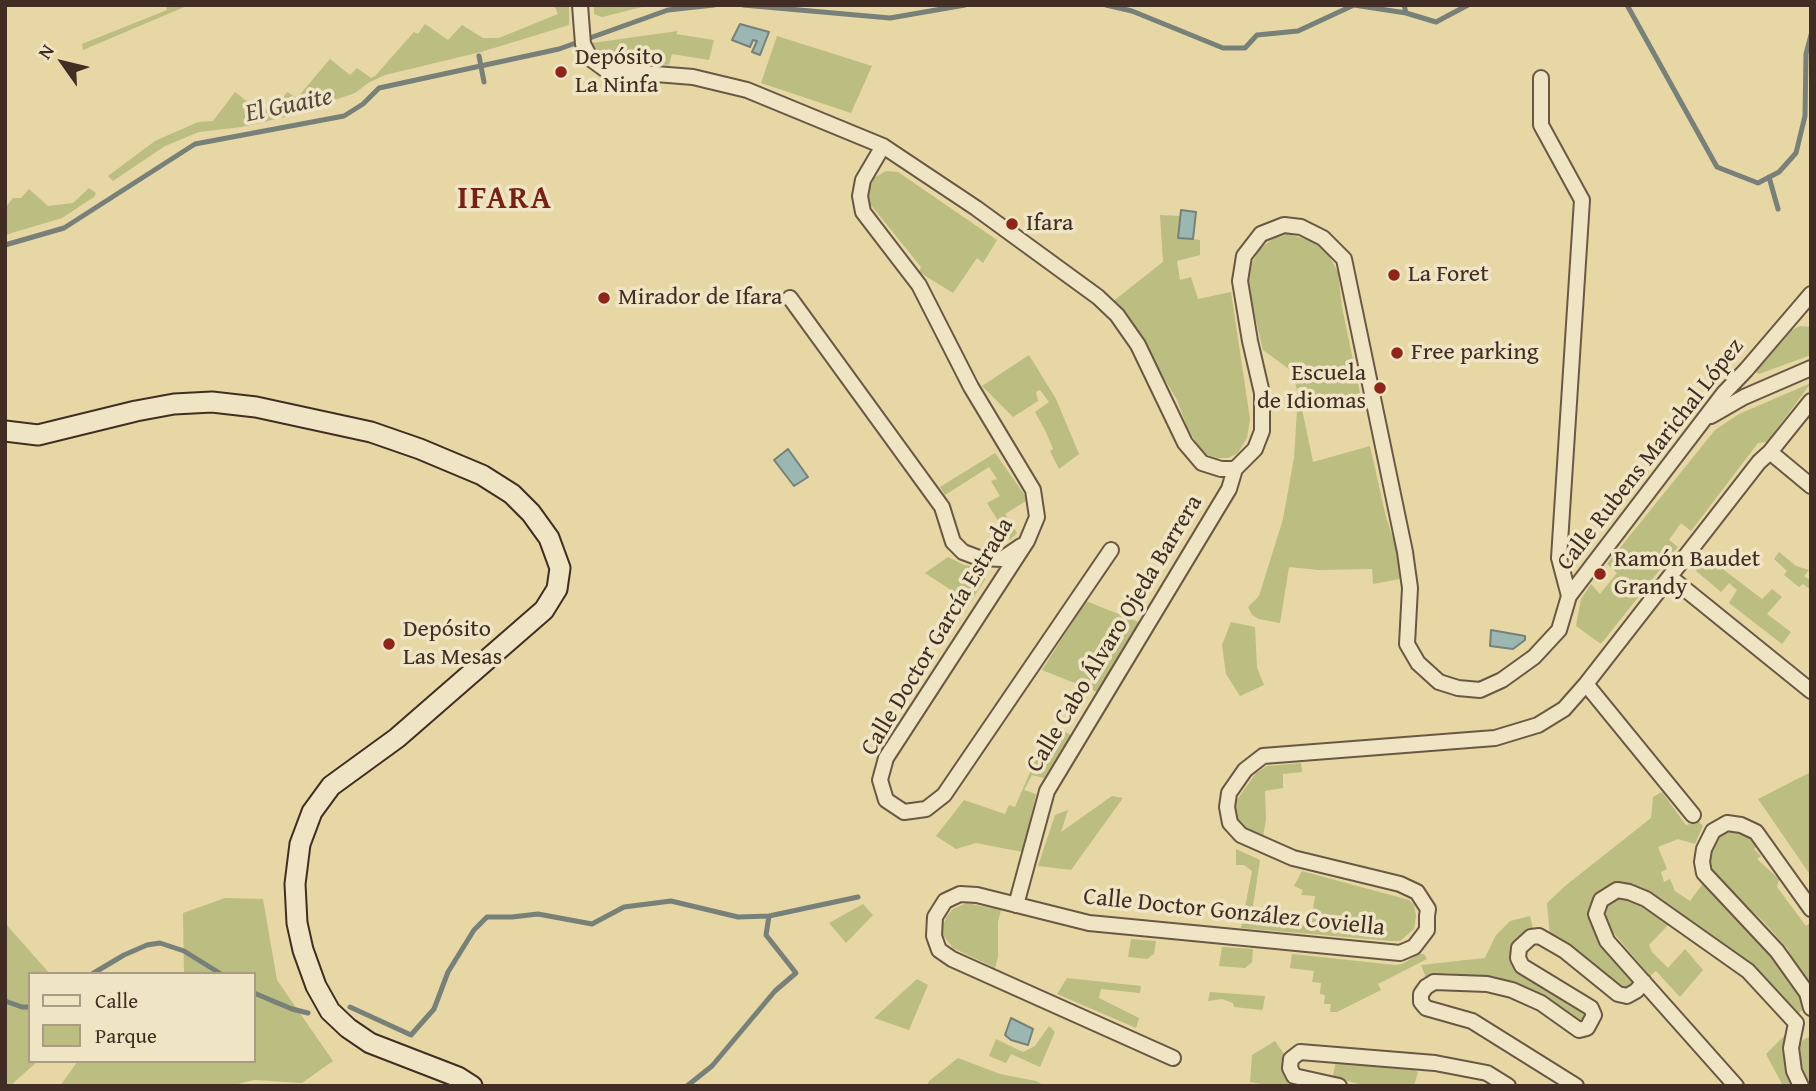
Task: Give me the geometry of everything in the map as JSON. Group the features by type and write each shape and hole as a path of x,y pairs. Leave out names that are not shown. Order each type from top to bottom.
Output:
{"main road":[{"path":"5,431 38,435 174,404 212,402 256,407 371,432 420,449 482,475 513,494 531,513 548,538 561,568 557,589 544,610 397,738 331,786 312,812 300,844 296,884 297,923 316,986 330,1011 370,1043 458,1077 472,1086"}],"street":[{"path":"580,12 586,52 598,65 615,72 693,77 747,90 883,146 976,208 1098,297 1117,315 1138,345 1185,443 1202,463 1221,469 1235,469"},
{"path":"1541,78 1541,125 1582,200 1559,558 1569,596"},
{"name":"Calle Doctor García Estrada","path":"883,146 863,180 860,196 863,212 919,285 971,387 1033,490 1037,517 1027,541 886,758 880,780 886,800 904,812 926,809 944,795 1111,550"},
{"name":"Calle Rubens Marichal López","path":"1235,469 1255,449 1262,431 1262,393 1240,281 1244,256 1261,234 1284,225 1301,227 1324,238 1344,259 1405,552 1410,588 1407,644 1418,663 1439,682 1458,688 1480,690 1502,680 1534,657 1559,630 1569,596 1724,393 1808,303"},
{"path":"790,298 942,506 953,542 963,552 979,558 1002,559 1027,541"},
{"path":"1704,421 1728,405 1811,368"},
{"path":"1746,370 1747,378 1761,389"},
{"name":"Calle Doctor González Coviella","path":"1173,1058 951,959 939,950 934,936 935,917 945,901 960,894 976,895 1089,923 1400,953 1415,947 1427,930 1427,909 1417,892 1400,884 1293,858 1241,835 1230,823 1227,807 1229,793 1245,770 1264,756 1495,738 1538,725 1564,709 1759,462 1811,401"},
{"path":"1770,452 1811,486"},
{"name":"Calle Cabo Álvaro Ojeda Barrera","path":"1016,905 1047,791 1229,489 1235,469"},
{"path":"1670,577 1811,691"},
{"path":"1586,684 1693,815"},
{"path":"1811,909 1756,832 1741,825 1727,823 1713,831 1704,849 1704,873 1777,951 1807,993 1811,1008"},
{"path":"1736,1086 1607,941 1597,914 1601,900 1617,890 1646,899 1748,971 1796,1023"},
{"path":"1571,1084 1472,1021 1426,1008 1420,1002 1421,994 1434,982 1487,984 1512,990 1541,1003 1579,1030 1587,1028 1594,1015 1591,1009 1521,965 1518,958 1519,948 1531,937 1539,936 1565,951 1618,994 1628,996 1644,982"},
{"path":"1796,1023 1811,1017"},
{"path":"1796,1023 1791,1048 1794,1071 1801,1086"},
{"path":"1339,1086 1294,1076 1290,1068 1291,1059 1300,1052 1435,1063 1487,1073 1508,1086"}],"green space":[{"path":"166,5 189,5 83,50 82,44 167,10"},
{"path":"554,5 569,5 569,25 481,52 385,75 355,93 289,116 242,127 199,132 165,146 113,181 108,176 155,141 198,122 213,121 235,92 262,113 269,106 276,108 287,92 297,98 330,59 350,75 357,68 371,78 414,32 418,34 425,24 448,40 462,25 483,38 499,38 558,14"},
{"path":"594,5 650,5 602,17 594,14"},
{"path":"678,31 676,34 714,40 709,60 672,54 669,65 614,61 603,58 592,43"},
{"path":"777,36 872,66 851,113 761,83"},
{"path":"886,171 898,172 997,240 983,263 977,258 953,293 919,272 921,267 870,204 868,193 874,178"},
{"path":"89,188 96,193 94,197 62,218 5,235 5,208 13,198 21,198 29,189 48,206 73,203"},
{"path":"1160,215 1181,216 1179,237 1200,240 1200,255 1177,261 1180,280 1191,277 1198,299 1231,292 1250,419 1247,438 1238,453 1228,458 1204,454 1198,446 1177,400 1146,348 1125,314 1112,302 1163,262"},
{"path":"1288,234 1315,242 1329,256 1338,272 1342,307 1360,393 1302,409 1313,462 1370,446 1386,517 1398,553 1400,579 1373,584 1372,569 1319,570 1289,567 1280,623 1259,619 1252,615 1248,607 1259,596 1283,519 1294,458 1298,395 1293,372 1263,350 1248,287 1252,264 1259,249 1273,239"},
{"path":"1800,326 1811,327 1811,355 1759,374 1755,372 1792,330"},
{"path":"1029,355 1056,399 1079,454 1059,469 1050,451 1053,449 1045,430 1035,412 1049,402 1040,390 1036,392 1038,401 1013,417 982,386"},
{"path":"1811,383 1767,442 1758,443 1691,531 1681,523 1669,540 1678,547 1601,644 1576,626 1581,599 1591,584 1600,594 1617,573 1607,564 1715,430 1739,414"},
{"path":"995,453 1024,494 1026,501 1005,514 1017,533 1010,540 987,503 1000,496 991,481 997,479 989,467 945,495 940,487"},
{"path":"1708,552 1713,556 1711,560 1762,599 1772,589 1782,597 1767,614 1791,632 1782,644 1729,603 1737,590 1729,583 1721,592 1696,571 1696,565"},
{"path":"1779,552 1796,566 1809,570 1804,576 1811,581 1811,590 1803,584 1799,587 1784,575 1787,571 1774,559"},
{"path":"948,557 964,565 983,568 985,580 940,647 928,638 957,594 925,573"},
{"path":"1086,601 1141,623 1097,692 1042,670"},
{"path":"1231,622 1255,627 1257,668 1264,685 1240,696 1226,674 1222,645"},
{"path":"1057,728 1071,735 1044,778 1032,775 1024,790 1036,794 1023,852 976,843 956,849 936,836 964,800 1005,814 1009,805 1015,807 1038,754"},
{"path":"1301,763 1302,772 1283,774 1283,788 1265,791 1266,819 1263,837 1243,828 1235,809 1236,801 1256,773 1267,766"},
{"path":"1811,772 1811,876 1758,799"},
{"path":"1662,792 1686,825 1699,822 1703,826 1695,844 1678,839 1658,847 1667,869 1661,872 1664,882 1670,879 1675,891 1690,901 1704,882 1774,955 1802,993 1802,1010 1798,1014 1794,1014 1634,890 1598,900 1612,954 1633,981 1631,989 1621,989 1550,936 1547,903 1651,818 1653,797"},
{"path":"1112,796 1123,798 1071,870 1038,866 1055,815 1068,810 1061,832"},
{"path":"1733,829 1760,843 1754,849 1761,856 1757,859 1779,879 1777,887 1806,926 1811,922 1811,991 1787,948 1706,865 1713,841 1724,831"},
{"path":"1236,849 1260,860 1251,919 1311,923 1315,896 1301,895 1303,890 1294,886 1302,871 1409,900 1414,905 1416,916 1414,929 1400,941 1391,941 1241,928 1252,871 1244,865 1236,865"},
{"path":"225,898 263,899 277,980 333,1061 302,1083 254,1080 230,1086 60,1086 77,1063 256,1063 256,972 184,972 183,913"},
{"path":"1626,898 1670,923 1649,945 1652,952 1668,968 1685,949 1703,970 1680,997 1656,971 1650,976 1606,924 1609,905 1615,899"},
{"path":"967,903 1001,910 995,968 953,948 943,935 947,916 953,909"},
{"path":"863,904 873,915 846,943 829,923"},
{"path":"1530,916 1533,929 1522,936 1515,951 1585,1010 1585,1019 1580,1023 1500,982 1448,973 1426,978 1421,965 1485,958 1496,935 1510,921"},
{"path":"5,923 48,972 28,972 28,1063 36,1063 10,1086 5,1086"},
{"path":"1131,939 1156,941 1154,954 1147,959 1128,957"},
{"path":"1222,947 1253,949 1252,962 1245,968 1219,966"},
{"path":"1292,954 1395,965 1419,954 1424,954 1427,959 1378,984 1381,990 1337,1012 1330,1012 1331,1004 1324,1004 1325,995 1320,994 1321,983 1312,982 1314,971 1290,968"},
{"path":"1067,978 1141,986 1140,993 1101,989 1099,998 1139,1018 1136,1028 1057,994"},
{"path":"917,979 928,985 909,1030 874,1018"},
{"path":"1210,992 1265,996 1263,1008 1234,1007 1233,1003 1222,999 1208,1001"},
{"path":"1049,1026 1055,1032 1040,1067 1011,1054 1006,1063 989,1056 996,1039 1023,1052 1035,1046"},
{"path":"1790,1030 1793,1086 1783,1086 1766,1054"},
{"path":"1811,1036 1809,1084 1799,1058 1799,1048 1803,1040"},
{"path":"1275,1041 1311,1086 1273,1086 1250,1082 1252,1055"},
{"path":"958,1058 1000,1074 1036,1081 1045,1086 927,1086 929,1081"},
{"path":"1336,1059 1400,1063 1418,1072 1414,1086 1366,1086 1333,1077"}],"water":[{"path":"740,24 769,32 760,55 752,52 757,41 753,40 750,47 732,40"},
{"path":"1181,210 1196,212 1193,239 1178,238"},
{"path":"788,449 808,477 794,486 774,460"},
{"path":"1491,630 1525,636 1525,640 1513,649 1490,646"},
{"path":"1011,1018 1033,1029 1028,1045 1011,1040 1005,1035"}],"waterway":[{"name":"El Guaite","path":"5,245 64,228 195,144 344,116 363,104 379,88 559,49 668,10 714,5"},
{"name":"El Guaite","path":"743,5 890,18 965,5"},
{"name":"El Guaite","path":"1106,5 1132,11 1223,48 1245,48 1257,35 1298,31 1354,5"},
{"name":"El Guaite","path":"1354,5 1406,13"},
{"path":"1404,5 1406,13 1436,22 1468,5"},
{"path":"1627,5 1717,167 1758,183 1779,172 1796,153 1805,116 1806,54 1811,35"},
{"name":"El Guaite","path":"479,56 484,82"},
{"path":"1769,177 1778,209"},
{"path":"350,1007 411,1035 434,1009 448,972 474,930 487,917 538,914 592,924 624,907 671,901 738,917 769,916 858,897"},
{"path":"687,1086 712,1066 775,991 796,973 766,935 769,916"},
{"path":"95,972 124,955 147,945 160,943 184,951 218,972"},
{"path":"256,994 308,1013"},
{"path":"5,1001 28,1007"}],"place":[{"name":"Depósito La Ninfa","path":"561,72"},
{"name":"Ifara","path":"1012,224"},
{"name":"La Foret","path":"1394,275"},
{"name":"Mirador de Ifara","path":"604,298"},
{"name":"Free parking","path":"1397,353"},
{"name":"Escuela de Idiomas","path":"1380,388"},
{"name":"Ramón Baudet Grandy","path":"1600,574"},
{"name":"Depósito Las Mesas","path":"389,644"}],"district":[{"name":"IFARA","path":"505,200"}]}
